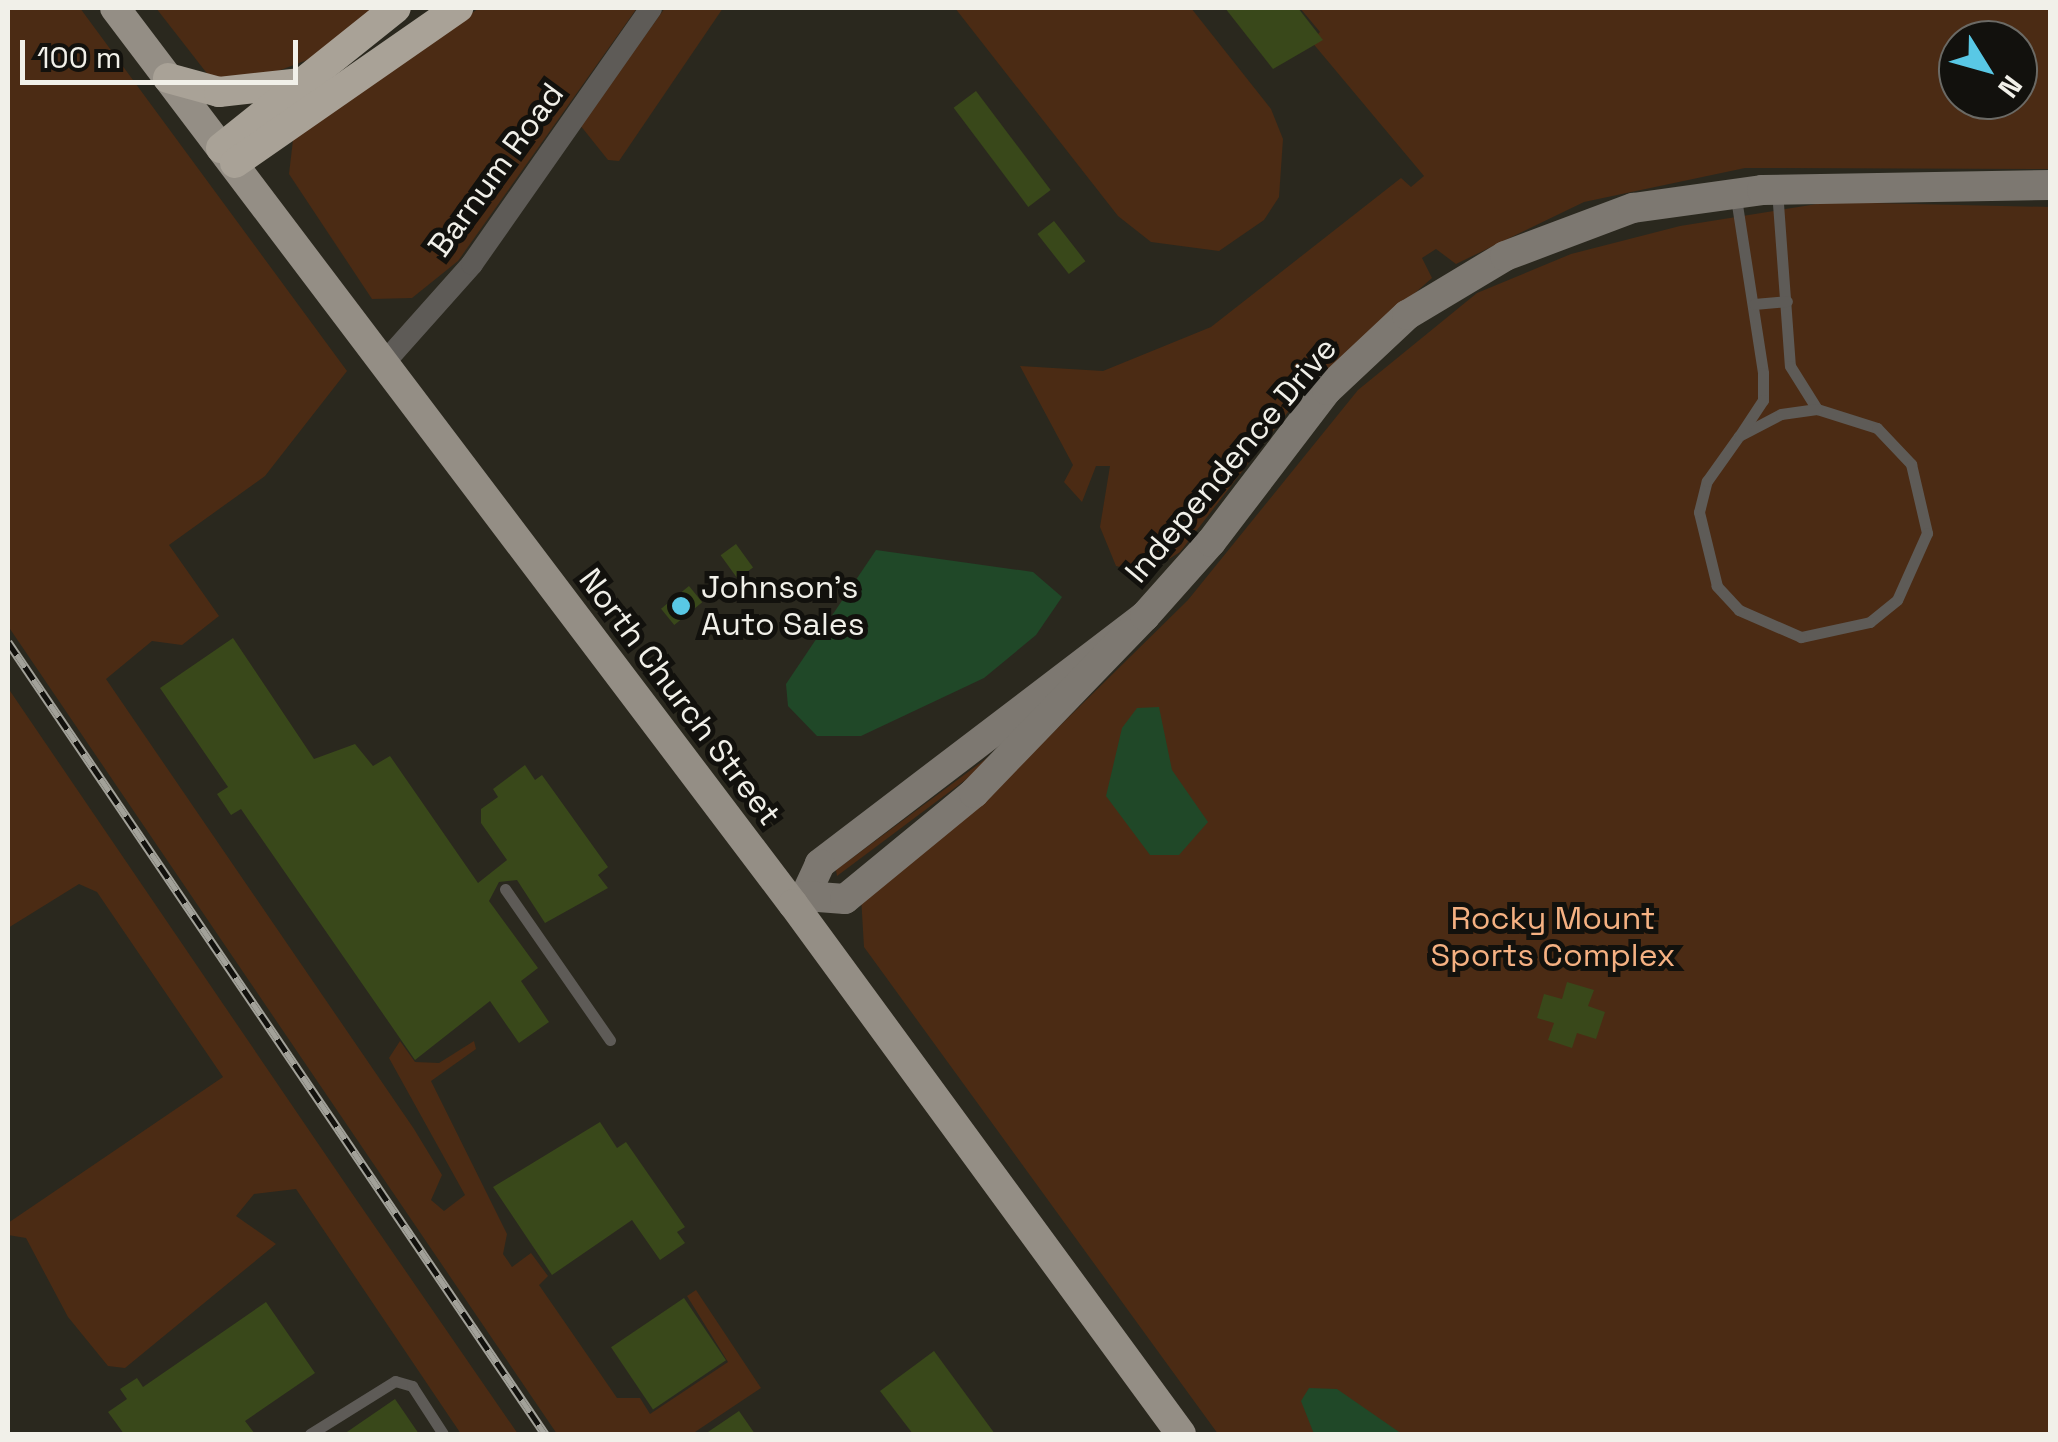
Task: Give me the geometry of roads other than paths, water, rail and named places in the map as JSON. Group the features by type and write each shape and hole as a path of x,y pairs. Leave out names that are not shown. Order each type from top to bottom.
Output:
{"highway":[{"path":"228,156 308,81 396,8"},
{"path":"228,156 458,8"},
{"path":"168,78 219,92 308,81"}],"main road":[{"name":"North Church Street","path":"115,8 383,364 799,900 1181,1434"}],"street":[{"name":"Barnum Road","path":"383,364 472,264 651,8"},
{"name":"Independence Drive","path":"1145,616 1327,390 1407,316 1506,256 1614,214 1777,188 2050,185"},
{"path":"799,900 820,864 1145,616"},
{"path":"799,900 844,898 974,793 1145,616"}],"lane":[{"path":"1777,188 1790,366 1817,409"},
{"path":"1735,194 1754,304 1762,400 1707,481 1699,512 1717,586 1754,620 1801,637 1870,622 1919,564 1924,494 1877,428 1817,409 1780,414 1739,436"},
{"path":"1754,304 1787,301"},
{"path":"505,889 610,1040"},
{"path":"310,1434 395,1381 412,1386 444,1434"}],"railway":[{"path":"8,642 545,1434"}],"place":[{"name":"Johnson's Auto Sales","path":"681,606"}],"park label":[{"name":"Rocky Mount Sports Complex","path":"1553,938"}]}
